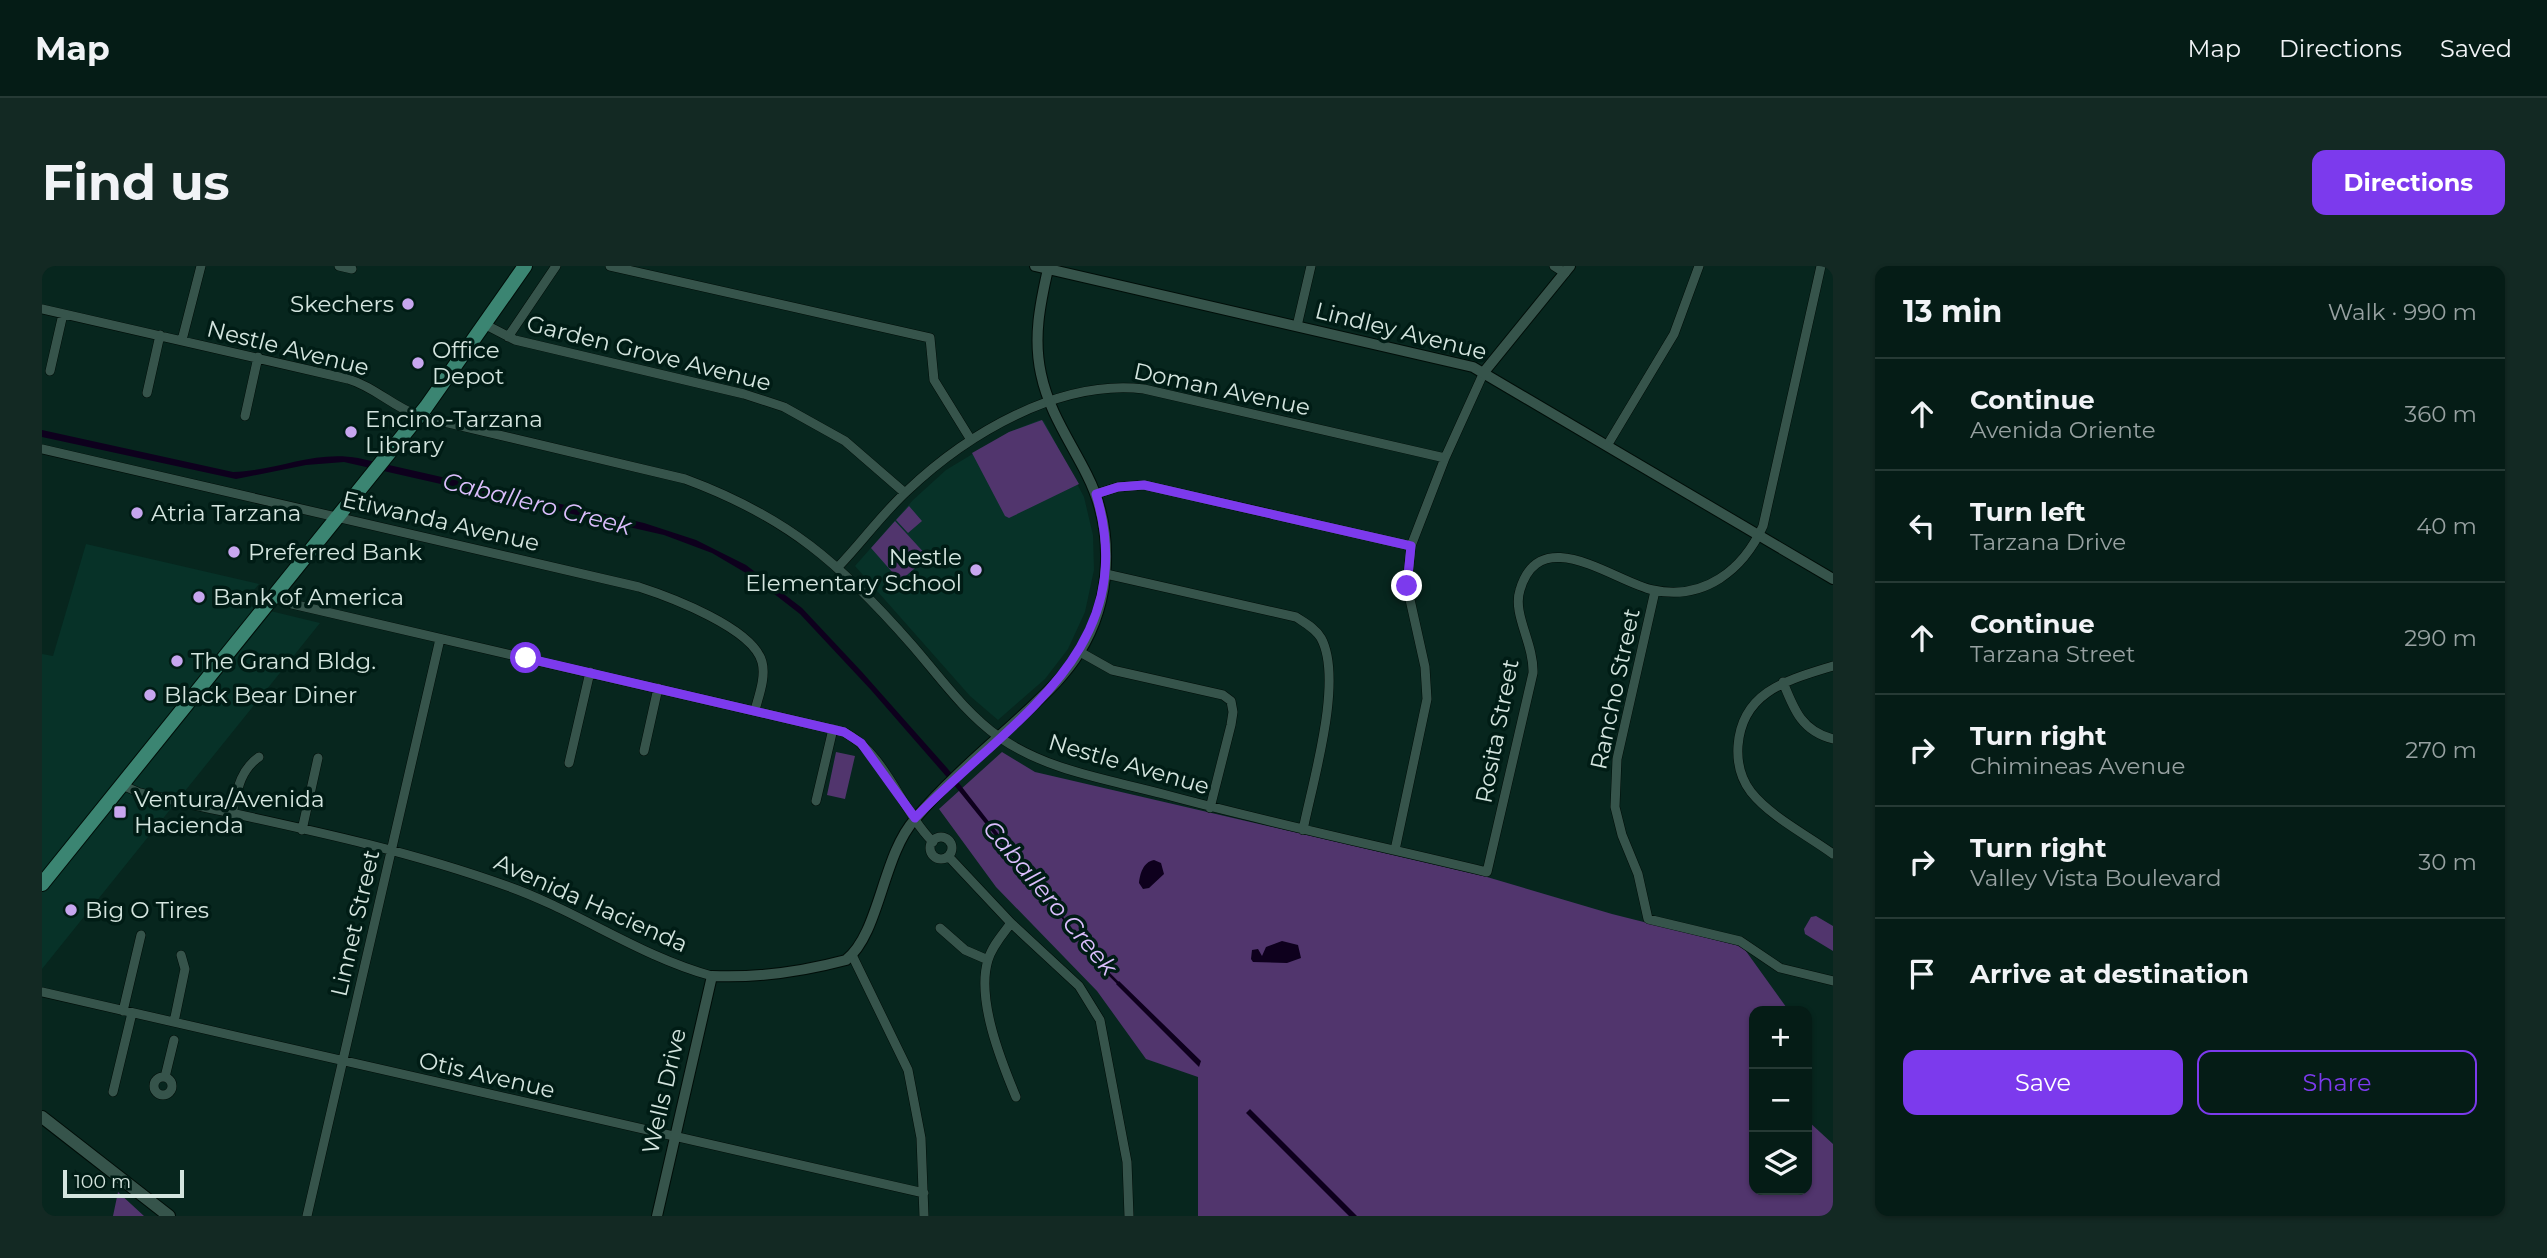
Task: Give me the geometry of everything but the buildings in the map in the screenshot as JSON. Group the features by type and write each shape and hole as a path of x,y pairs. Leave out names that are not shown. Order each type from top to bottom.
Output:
{"main road":[{"path":"42,884 419,416 486,325 525,266"},
{"path":"42,1118 169,1216"}],"street":[{"path":"182,340 201,266"},
{"path":"339,266 352,269"},
{"path":"508,337 556,266"},
{"path":"610,266 930,338 934,380 971,440"},
{"name":"Lindley Avenue","path":"1035,266 1468,365 1608,444 1833,579"},
{"path":"1297,326 1311,266"},
{"path":"1395,850 1427,699 1425,667 1407,586 1411,546 1445,458 1484,372 1567,270 1553,266"},
{"path":"1608,444 1674,334 1699,266"},
{"path":"1759,534 1821,266"},
{"path":"924,1216 921,1138 908,1070 852,956 866,932 897,845 915,818 1051,688 1080,653 1098,610 1106,574 1105,536 1096,494 1049,403 1037,348 1038,316 1048,267"},
{"name":"Nestle Avenue","path":"42,309 360,383 386,396 403,410 419,416 685,479 755,508 794,532 839,566 971,713 999,737 1036,758 1072,772 1210,808 1487,872"},
{"path":"50,371 63,314"},
{"name":"Garden Grove Avenue","path":"486,325 508,337 744,394 784,407 845,440 905,493"},
{"path":"147,393 160,335"},
{"path":"245,416 258,358"},
{"name":"Doman Avenue","path":"839,566 905,493 937,464 971,440 1049,403 1088,390 1119,386 1144,389 1445,458"},
{"name":"Etiwanda Avenue","path":"42,449 639,587 671,597 746,639 759,654 763,674 755,710"},
{"path":"1096,494 1118,487 1144,485 1411,546"},
{"name":"Rosita Street","path":"1487,872 1533,673 1534,655 1518,607 1524,578 1536,565 1553,558 1573,558 1655,591 1692,590 1714,584 1735,569 1749,553 1759,534"},
{"path":"1106,574 1296,617 1313,628 1323,642 1328,698 1325,729 1303,830"},
{"name":"Rancho Street","path":"1655,591 1617,760 1614,785 1622,835 1638,874 1647,916 1651,921 1740,941 1780,968 1833,981"},
{"path":"273,597 292,604 440,639 833,729 861,743 921,830 933,842"},
{"name":"Linnet Street","path":"307,1216 440,639"},
{"path":"1080,653 1112,670 1223,695 1231,701 1231,725 1210,808"},
{"path":"1833,666 1783,682 1764,692 1745,717 1738,751 1741,773 1750,791 1763,804 1833,854"},
{"path":"569,762 580,739 590,673"},
{"path":"1783,682 1794,711 1805,725 1833,739"},
{"path":"643,751 658,688"},
{"path":"816,801 833,729"},
{"path":"232,814 240,780 247,768 259,757"},
{"path":"302,830 318,758"},
{"name":"Avenida Hacienda","path":"122,786 140,793 438,862 514,888 566,910 662,960 712,976 787,973 846,960 852,956"},
{"path":"942,838 949,841 952,850 943,859 934,856 931,851 933,842 942,838"},
{"path":"948,856 1012,923 1080,986 1100,1020 1127,1162 1129,1216"},
{"path":"1012,923 988,960 986,998 1000,1060 1016,1097"},
{"path":"940,928 965,950 988,960"},
{"path":"113,1092 141,936"},
{"path":"173,1022 185,969 181,955"},
{"name":"Wells Drive","path":"657,1216 712,976"},
{"name":"Otis Avenue","path":"42,992 923,1193"},
{"path":"165,1077 174,1040"}],"shaded area":[{"name":"Nestle Elementary School","path":"1039,420 1044,421 1084,497 1093,535 1094,570 1085,612 1068,649 1045,679 998,720 970,696 855,566 913,500 946,470 1009,432"},
{"path":"1042,420 1079,484 1009,518 1005,516 972,453 1009,432"},
{"path":"909,506 922,521 908,533 896,520"},
{"path":"895,521 928,557 900,581 871,548"},
{"path":"86,544 259,584 242,604 320,623 42,969 42,654 53,656"},
{"path":"836,752 855,756 845,799 827,795"},
{"path":"1002,752 1035,772 1487,877 1612,914 1743,947 1785,1006 1749,1006 1749,1195 1812,1195 1812,1125 1833,1144 1833,1216 1198,1216 1198,1077 1146,1059 1097,991 996,887 939,809"},
{"path":"1816,916 1833,926 1833,951 1805,934 1804,929 1811,917"},
{"path":"118,1192 144,1216 113,1216"}],"water":[{"path":"42,430 233,472 326,457 358,458 644,523 696,540 746,565 802,608 862,672 948,769 1085,945 1109,970 1106,973 959,791 800,614 751,576 712,553 664,535 344,462 306,465 236,479 42,437"},
{"path":"1154,860 1161,863 1164,874 1149,888 1143,889 1139,883 1141,872 1147,863"},
{"path":"1282,941 1298,945 1301,958 1287,963 1253,962 1251,959 1252,950 1258,949 1262,956 1266,947"},
{"path":"1119,981 1201,1061 1199,1067 1116,984"},
{"path":"1250,1109 1357,1216 1349,1216 1246,1113"}],"waterway":[{"name":"Caballero Creek","path":"1107,972 1120,985"}],"place":[{"name":"Skechers","path":"408,304"},
{"name":"Office Depot","path":"418,363"},
{"name":"Encino-Tarzana Library","path":"351,432"},
{"name":"Atria Tarzana","path":"137,513"},
{"name":"Preferred Bank","path":"234,552"},
{"name":"Nestle Elementary School","path":"976,570"},
{"name":"Bank of America","path":"199,597"},
{"name":"The Grand Bldg.","path":"177,661"},
{"name":"Black Bear Diner","path":"150,695"},
{"name":"Ventura/Avenida Hacienda","path":"120,812"},
{"name":"Big O Tires","path":"71,910"}],"route":[{"path":"526,658 844,732 861,743 915,818 1051,688 1080,653 1098,610 1106,574 1105,536 1096,494 1118,487 1144,485 1411,546 1407,586"}]}
